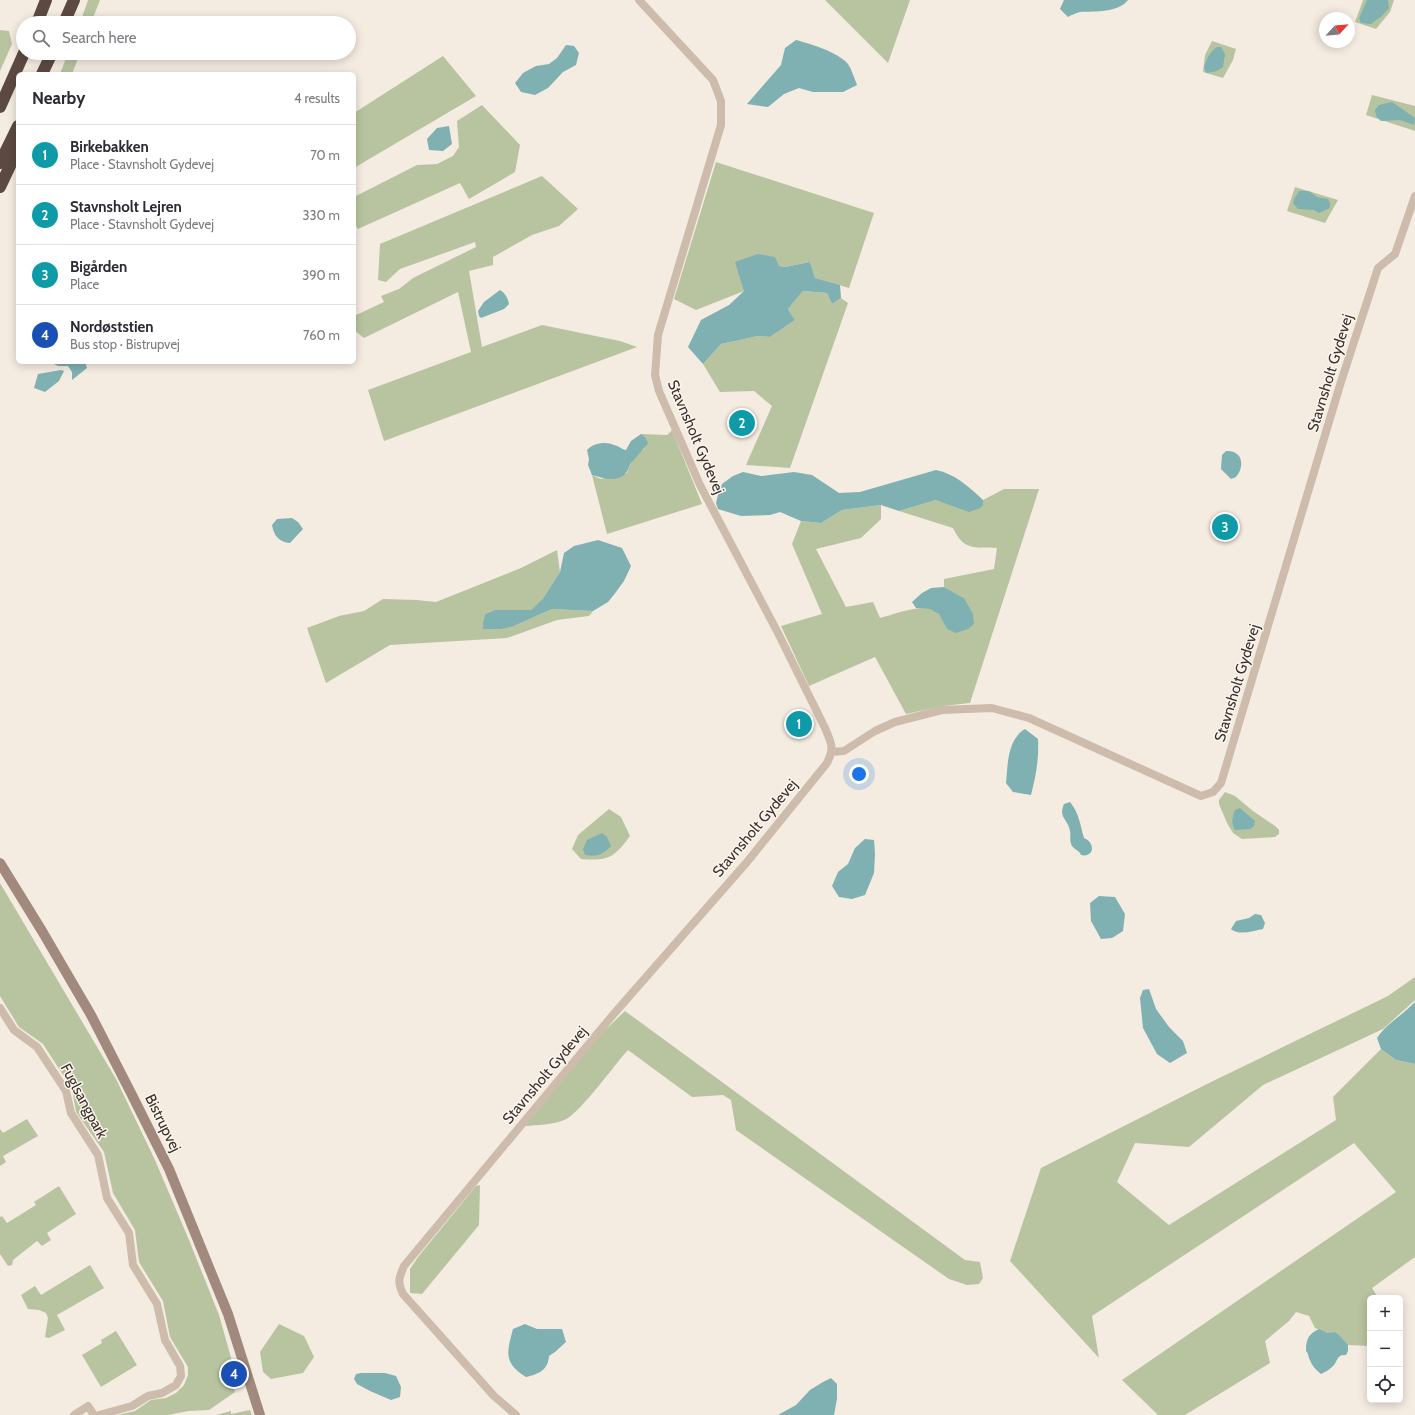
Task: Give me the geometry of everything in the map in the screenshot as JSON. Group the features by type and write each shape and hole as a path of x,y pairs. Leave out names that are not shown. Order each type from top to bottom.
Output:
{"highway":[{"path":"40,16 46,0"},
{"path":"67,16 74,0"},
{"path":"0,107 21,60"},
{"path":"43,72 49,60"},
{"path":"50,72 51,60"},
{"path":"0,163 16,130"},
{"path":"0,187 16,153"}],"main road":[{"name":"Bistrupvej","path":"0,863 42,931 91,1016 169,1169 228,1314 260,1415"}],"street":[{"name":"Stavnsholt Gydevej","path":"516,1415 494,1396 403,1294 399,1285 400,1276 404,1266 612,1016 747,862 827,763 832,752 831,741 778,633 700,485 659,391 655,375 658,335 721,125 721,101 713,80 639,0"},
{"name":"Stavnsholt Gydevej","path":"832,752 844,751 875,731 895,722 942,710 992,708 1029,718 1201,796 1213,792 1221,783 1340,384 1378,268 1395,254 1415,196"},
{"name":"Fuglsangpark","path":"0,1008 14,1030 37,1047 66,1091 71,1113 98,1155 108,1198 129,1233 133,1265 157,1304 165,1340 180,1366 181,1376 176,1385 162,1393 148,1396 132,1406 99,1415"},
{"path":"74,1415 88,1406 94,1415"}],"green space":[{"path":"88,0 100,0 94,16 82,16"},
{"path":"825,0 910,0 888,63"},
{"path":"1363,0 1394,0 1390,12 1376,29 1355,22"},
{"path":"0,30 9,31 12,44 0,71"},
{"path":"1212,41 1236,49 1233,60 1223,78 1203,72 1205,55"},
{"path":"443,56 476,96 356,167 356,112"},
{"path":"65,60 77,60 73,72 61,72"},
{"path":"1372,95 1415,106 1415,131 1366,115"},
{"path":"482,105 520,145 515,172 469,199 460,183 358,229 356,226 356,196 417,165 437,164 453,156 459,147 457,121"},
{"path":"716,162 874,213 849,288 815,278 810,262 785,267 778,266 775,257 744,291 696,310 674,299"},
{"path":"542,176 578,209 559,226 532,235 493,257 493,265 469,271 482,347 542,325 620,341 637,347 384,441 368,390 471,352 458,292 364,338 356,332 356,315 384,302 381,296 399,289 413,278 476,247 475,242 400,269 386,282 378,280 380,244"},
{"path":"1295,187 1338,200 1325,223 1287,211"},
{"path":"803,291 827,293 832,304 841,298 848,303 790,468 746,465 772,406 754,391 720,392 703,364 721,344 758,336 770,337 795,320 788,309"},
{"path":"672,430 702,504 607,534 592,475 601,479 627,473 638,453 644,449 645,437 641,434 667,435"},
{"path":"1004,489 1039,489 970,703 943,706 906,714 875,657 809,686 781,626 822,614 792,544 801,521 821,523 842,510 881,505 881,519 861,538 816,549 846,607 873,602 880,618 911,609 928,609 935,611 940,615 947,629 964,598 944,587 944,579 994,569 997,548 970,546 961,541 953,528 899,511 936,500 983,505 983,500"},
{"path":"557,550 560,572 543,600 531,610 495,610 485,614 483,622 514,626 552,609 593,611 589,616 557,620 507,638 390,645 326,683 307,628 339,616 364,611 383,599 436,602 521,568"},
{"path":"1225,792 1235,796 1275,826 1279,830 1279,834 1275,837 1242,839 1233,833 1219,804 1219,800"},
{"path":"609,809 621,817 630,836 615,853 610,856 598,859 581,859 572,849 578,835"},
{"path":"0,883 116,1079 155,1160 219,1315 232,1361 231,1369 235,1392 209,1410 188,1411 168,1415 118,1415 135,1411 151,1400 166,1398 176,1393 184,1385 188,1375 188,1367 170,1337 163,1301 139,1262 135,1230 113,1193 104,1152 76,1112 72,1089 43,1044 19,1027 0,996"},
{"path":"1415,977 1415,1000 1383,1029 1263,1085 1189,1147 1135,1143 1117,1182 1169,1225 1336,1120 1333,1097 1381,1049 1396,1060 1415,1064 1415,1257 1372,1288 1376,1295 1367,1295 1367,1346 1348,1345 1342,1338 1315,1328 1309,1316 1296,1312 1289,1321 1265,1341 1270,1363 1185,1415 1158,1415 1122,1380 1396,1192 1354,1143 1092,1316 1099,1358 1010,1261 1041,1168 1209,1083 1388,996"},
{"path":"625,1011 965,1260 980,1262 983,1278 979,1284 967,1285 949,1279 736,1130 731,1100 723,1095 692,1097 628,1050 587,1100 570,1116 555,1123 525,1126 600,1035"},
{"path":"27,1119 38,1136 3,1156 6,1162 0,1166 0,1129 3,1133"},
{"path":"480,1185 479,1225 422,1294 410,1293 410,1269 418,1257 476,1186"},
{"path":"59,1186 76,1214 47,1233 51,1240 42,1246 37,1241 13,1260 12,1265 8,1266 0,1254 0,1217 2,1216 7,1223 36,1205 34,1202"},
{"path":"90,1265 104,1288 57,1315 65,1330 49,1338 45,1337 48,1318 46,1313 39,1310 28,1309 21,1295 35,1286 41,1295"},
{"path":"279,1324 304,1336 314,1357 303,1373 271,1379 263,1372 260,1352"},
{"path":"116,1331 137,1365 101,1387 82,1355 102,1343 101,1340"},
{"path":"250,1410 252,1415 216,1415 231,1411 231,1414"}],"water":[{"path":"1064,0 1128,0 1124,4 1112,9 1080,12 1068,17 1060,9"},
{"path":"1367,0 1388,0 1389,8 1382,16 1371,24 1361,23 1359,18"},
{"path":"796,40 824,49 844,60 852,71 857,85 843,92 813,92 799,88 784,94 768,107 747,104 781,65 785,48"},
{"path":"566,45 574,46 579,53 576,65 563,72 548,88 535,95 521,92 515,83 523,73 536,66 549,64 557,58"},
{"path":"1217,47 1221,47 1225,54 1223,67 1217,71 1207,73 1204,69 1207,59"},
{"path":"1392,102 1415,118 1414,125 1400,120 1381,121 1376,116 1375,110 1379,105"},
{"path":"449,126 452,144 443,151 429,150 427,139 437,128"},
{"path":"1299,191 1309,191 1317,197 1328,199 1330,208 1319,213 1314,210 1298,209 1293,203"},
{"path":"758,254 775,257 779,266 785,267 810,262 815,278 840,285 841,298 832,304 827,293 803,291 788,309 795,320 770,337 758,336 721,344 703,364 688,347 701,320 729,305 744,291 735,262"},
{"path":"500,290 506,296 509,304 504,309 481,318 478,311 484,302"},
{"path":"54,364 86,364 87,368 72,380 72,372 68,366 58,366"},
{"path":"61,370 64,371 59,381 45,392 34,388 38,374"},
{"path":"641,434 645,437 648,443 631,463 625,474 614,479 592,475 588,465 589,459 587,450 596,444 607,443 616,445 626,450 631,441"},
{"path":"1226,451 1236,453 1241,460 1241,468 1239,473 1236,477 1231,479 1221,469 1222,455"},
{"path":"936,470 949,474 961,481 983,500 983,505 980,508 969,512 936,500 899,511 881,505 842,510 821,523 801,521 780,512 770,515 741,516 718,509 716,503 722,484 733,476 743,472 761,476 794,472 812,475 839,493 860,492"},
{"path":"292,518 298,522 303,529 290,543 278,538 272,525 277,519"},
{"path":"598,540 622,548 631,566 624,581 608,602 593,611 552,609 514,626 501,629 483,629 485,614 495,610 531,610 543,599 560,572 564,553 574,546"},
{"path":"944,587 964,598 973,614 974,624 968,629 956,633 947,629 939,614 930,609 916,608 912,602 922,593 931,588"},
{"path":"1025,729 1038,739 1037,767 1031,795 1013,792 1006,783 1008,760 1012,746 1015,739"},
{"path":"1070,802 1077,815 1084,838 1088,840 1092,846 1092,850 1089,854 1081,855 1071,844 1069,827 1062,812 1064,804"},
{"path":"1240,808 1255,821 1254,826 1250,829 1235,830 1232,820 1235,810"},
{"path":"602,833 607,837 611,846 600,855 585,855 583,849 587,840"},
{"path":"865,839 874,840 875,854 874,873 865,895 852,899 839,897 832,886 838,872 848,864 855,848"},
{"path":"1099,896 1115,897 1125,914 1123,931 1112,938 1101,939 1091,921 1090,903"},
{"path":"1255,914 1261,915 1265,923 1263,929 1242,933 1231,929 1236,921 1249,918"},
{"path":"1149,989 1156,1009 1169,1027 1183,1041 1187,1053 1170,1063 1157,1054 1143,1028 1140,998 1143,990"},
{"path":"1415,1002 1415,1064 1396,1060 1381,1049 1377,1038 1385,1028"},
{"path":"525,1324 537,1329 562,1329 566,1342 549,1356 547,1365 542,1371 526,1377 513,1367 510,1362 508,1351 513,1329"},
{"path":"1319,1329 1328,1333 1335,1332 1348,1345 1346,1355 1340,1356 1332,1367 1321,1374 1313,1366 1306,1351 1308,1338 1312,1333"},
{"path":"385,1373 396,1376 401,1387 400,1397 391,1400 357,1384 354,1379 356,1374"},
{"path":"831,1378 837,1384 837,1399 834,1415 778,1415 796,1405 810,1390"}],"place":[{"name":"Stavnsholt Lejren","path":"742,423"},
{"name":"Bigården","path":"1225,527"},
{"name":"Birkebakken","path":"799,724"},
{"name":"Nordøststien","path":"234,1374"}]}
